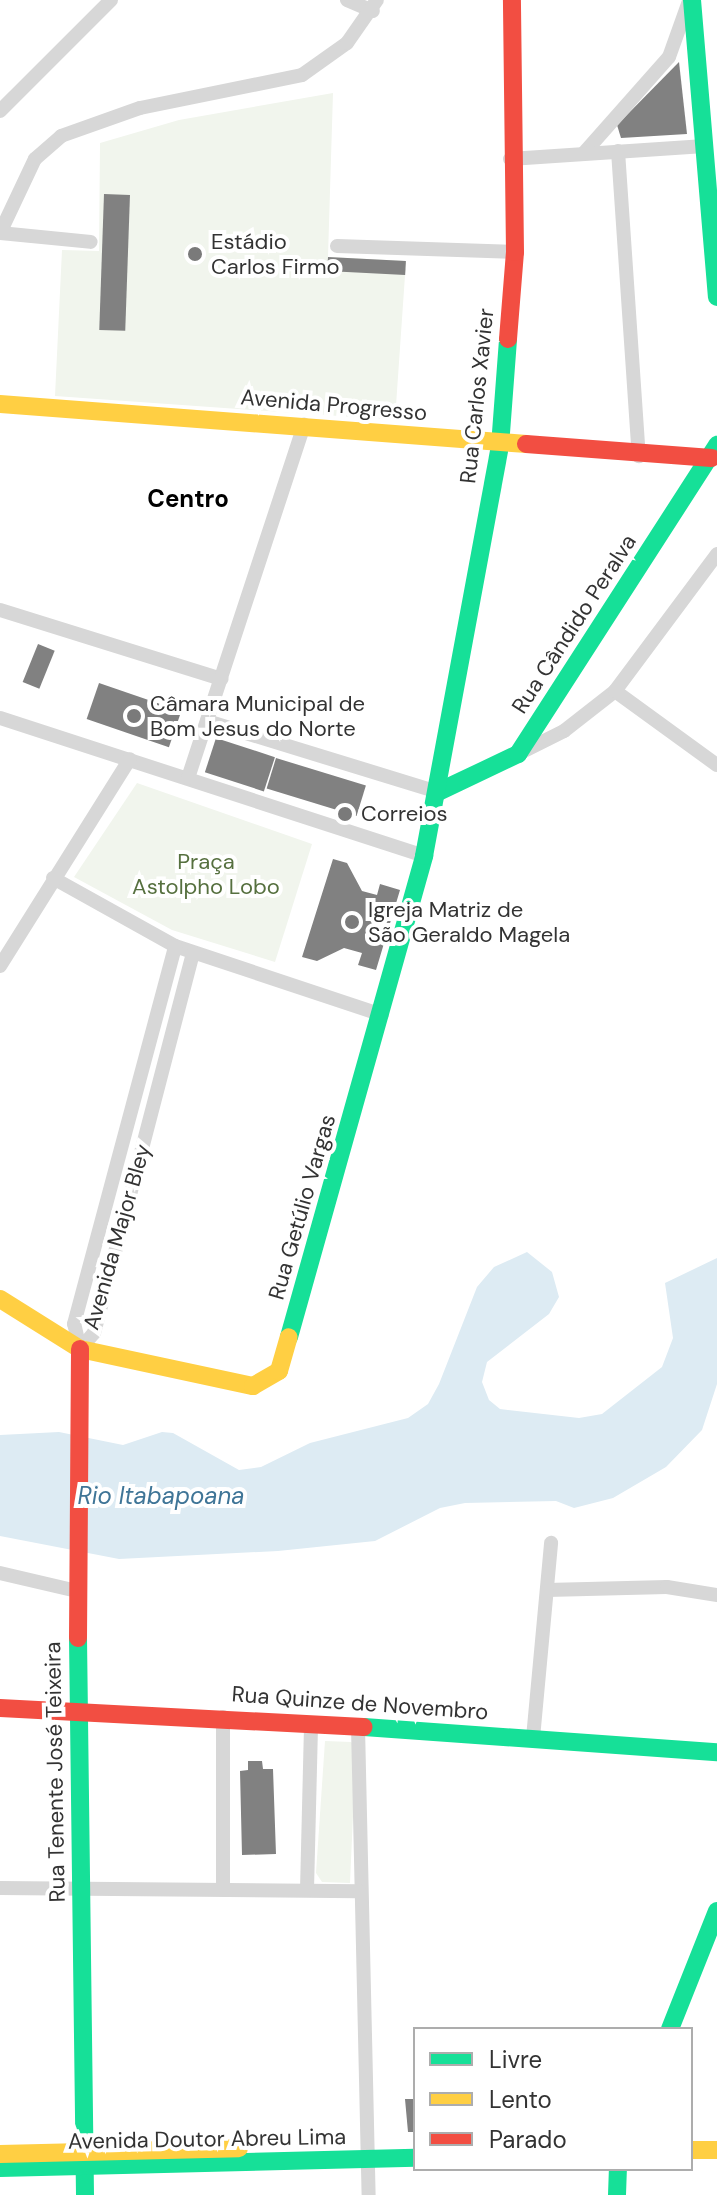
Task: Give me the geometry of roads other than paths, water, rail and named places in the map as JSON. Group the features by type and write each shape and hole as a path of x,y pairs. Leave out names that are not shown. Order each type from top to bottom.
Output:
{"main road":[{"name":"Rua Carlos Xavier","path":"424,856 500,446 515,252 510,159 512,0"},
{"path":"691,0 717,297"},
{"name":"Avenida Progresso","path":"0,404 304,425 500,446 639,456 715,457"},
{"name":"Rua Cândido Peralva","path":"518,754 715,457"},
{"path":"438,792 518,754"},
{"name":"Rua Getúlio Vargas","path":"0,1299 80,1349 253,1386 279,1371 382,1015 424,856"},
{"name":"Rua Tenente José Teixeira","path":"80,1349 77,1591 85,2195"},
{"name":"Rua Quinze de Novembro","path":"0,1708 223,1717 717,1752"},
{"path":"671,2027 715,1921"},
{"path":"693,2137 717,2137"},
{"name":"Avenida Doutor Abreu Lima","path":"366,2153 413,2145"},
{"path":"693,2150 717,2150"},
{"name":"Avenida Doutor Abreu Lima","path":"0,2154 85,2158 366,2153 413,2158"},
{"name":"Avenida Doutor Abreu Lima","path":"0,2168 85,2158"},
{"path":"617,2195 618,2171"}],"street":[{"path":"0,111 111,0"},
{"path":"91,242 0,233 35,159 61,136 140,108 302,75 347,43 375,6 347,0"},
{"path":"584,153 669,57 691,0"},
{"path":"510,159 705,146"},
{"path":"618,151 639,456"},
{"path":"337,246 515,252"},
{"path":"188,778 304,425"},
{"path":"518,754 564,731 615,691 717,554"},
{"path":"0,610 221,679"},
{"path":"615,691 717,765"},
{"path":"0,718 424,856"},
{"path":"207,721 438,792"},
{"path":"0,966 130,759"},
{"path":"53,878 175,946 382,1015"},
{"name":"Avenida Major Bley","path":"80,1349 74,1324 175,946"},
{"name":"Avenida Major Bley","path":"80,1349 94,1333 193,953"},
{"path":"533,1738 551,1543"},
{"path":"0,1573 77,1591"},
{"path":"547,1590 667,1587 717,1595"},
{"path":"223,1717 223,1890"},
{"path":"307,1890 311,1723"},
{"path":"358,1727 359,1891 369,2195"},
{"path":"0,1888 359,1891"}],"water":[{"name":"Rio Itabapoana","path":"527,1252 552,1272 559,1297 549,1314 487,1362 482,1382 489,1400 500,1409 579,1418 602,1414 662,1367 673,1338 665,1283 717,1258 717,1384 702,1430 666,1467 613,1498 574,1508 556,1501 465,1503 440,1508 375,1541 278,1551 119,1559 0,1536 0,1435 59,1432 123,1445 162,1432 173,1433 239,1470 261,1467 310,1443 408,1418 428,1404 439,1384 477,1287 494,1267"}],"place":[{"name":"Estádio Carlos Firmo","path":"195,254"},
{"name":"Câmara Municipal de Bom Jesus do Norte","path":"134,716"},
{"name":"Correios","path":"345,814"},
{"name":"Igreja Matriz de São Geraldo Magela","path":"352,922"}],"district":[{"name":"Centro","path":"188,499"}],"park label":[{"name":"Praça Astolpho Lobo","path":"206,874"}]}
